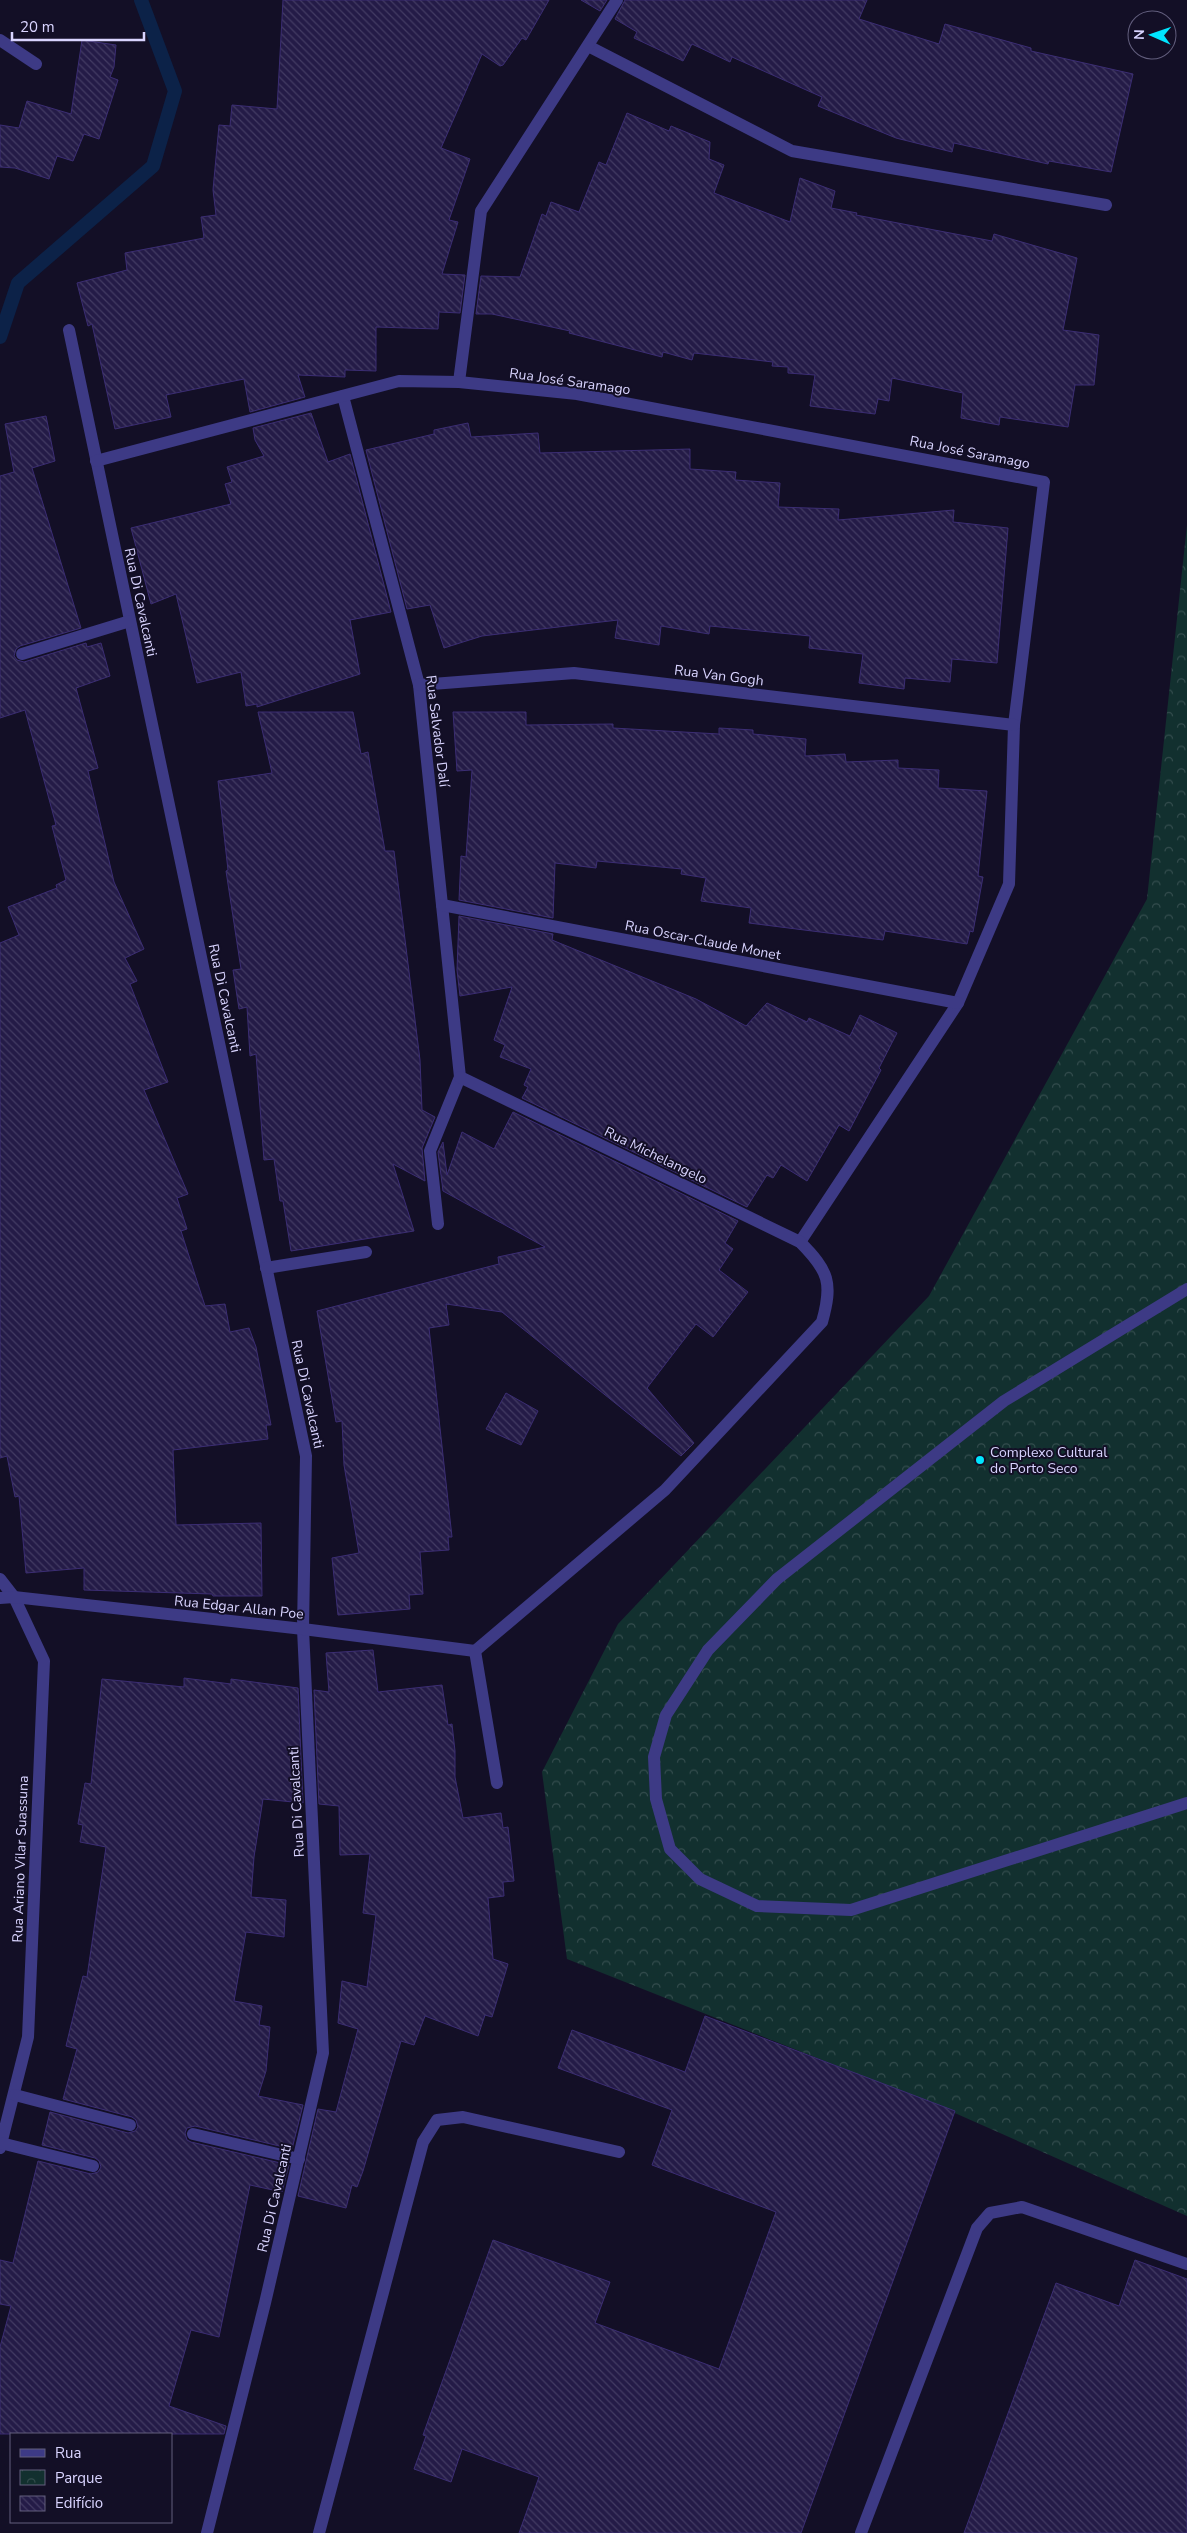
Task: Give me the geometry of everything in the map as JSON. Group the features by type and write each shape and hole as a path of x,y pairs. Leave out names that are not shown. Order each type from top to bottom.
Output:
{"street":[{"path":"459,382 481,211 617,0"},
{"path":"0,40 36,64"},
{"path":"588,46 792,150 1106,204"},
{"name":"Rua Di Cavalcanti","path":"69,330 306,1456 303,1629 323,2053 299,2159 207,2533"},
{"name":"Rua José Saramago","path":"96,462 398,381 459,382 577,394 1044,482 1014,725"},
{"name":"Rua Salvador Dalí","path":"343,396 419,685 460,1077"},
{"path":"22,654 130,621"},
{"name":"Rua Van Gogh","path":"419,685 574,673 1014,725"},
{"path":"800,1242 958,1004 1009,884 1014,725"},
{"name":"Rua Oscar-Claude Monet","path":"442,905 958,1004"},
{"path":"438,1224 430,1151 460,1077"},
{"name":"Rua Michelangelo","path":"460,1077 800,1242 817,1259 826,1276 828,1300 822,1322 672,1482 475,1651"},
{"path":"266,1268 366,1252"},
{"path":"1187,1289 1004,1401 777,1579 708,1650 666,1714 654,1757 656,1799 670,1849 700,1880 757,1906 851,1910 1187,1803"},
{"name":"Rua Ariano Vilar Suassuna","path":"0,1579 14,1597 44,1661 28,2036 1,2146"},
{"name":"Rua Edgar Allan Poe","path":"0,1598 14,1597 303,1629 475,1651"},
{"path":"475,1651 497,1782"},
{"path":"15,2095 130,2125"},
{"path":"319,2533 423,2142 437,2120 463,2117 619,2152"},
{"path":"194,2134 299,2159"},
{"path":"1,2146 94,2166"},
{"path":"861,2533 978,2228 990,2213 1022,2207 1187,2264"}],"green space":[{"name":"Complexo Cultural do Porto Seco","path":"1187,525 1187,2216 948,2110 567,1959 542,1772 618,1624 929,1296 1147,899"}],"building":[{"path":"283,0 549,0 526,40 522,38 503,65 500,66 482,54 441,148 470,159 449,220 458,222 442,274 465,275 460,313 439,312 438,329 376,327 376,371 345,370 345,377 298,375 305,397 250,412 244,379 166,395 171,417 115,429 92,324 88,326 77,283 127,270 125,253 204,238 201,217 216,215 213,190 219,125 230,126 232,105 277,109"},
{"path":"581,0 607,0 600,11"},
{"path":"625,0 867,0 859,19 939,44 945,24 1031,48 1031,51 1133,74 1111,172 1049,161 1048,164 954,143 952,152 896,138 818,106 822,97 732,57 730,62 692,44 683,61 634,38 637,32 615,19"},
{"path":"82,40 116,45 114,67 110,77 118,80 99,139 84,134 73,161 57,156 49,179 15,168 0,167 0,125 19,128 27,101 71,114"},
{"path":"627,113 669,131 671,126 710,142 709,159 724,165 714,193 790,222 800,178 835,191 831,208 857,213 856,215 992,241 994,234 1077,258 1063,330 1099,335 1094,385 1075,385 1068,427 1000,417 999,425 961,418 963,393 892,378 889,401 878,399 875,414 810,406 815,375 788,373 788,367 772,366 773,362 694,353 692,360 663,352 662,357 569,333 570,331 492,314 476,314 481,276 520,277 542,214 546,216 551,202 579,212 599,162 606,165"},
{"path":"311,413 328,462 350,454 391,612 350,620 360,674 257,707 257,704 246,706 241,672 197,683 176,594 151,604 131,528 231,504 225,484 232,482 227,467 264,456 255,440 253,428"},
{"path":"46,416 55,461 32,468 81,628 20,646 16,649 14,656 17,660 24,662 86,643 87,647 101,643 110,676 76,688 98,768 88,771 114,882 144,949 125,958 137,981 130,984 168,1082 144,1090 188,1194 177,1198 187,1229 181,1231 205,1306 225,1304 230,1332 249,1328 256,1347 271,1425 266,1425 268,1439 173,1450 176,1525 261,1523 262,1596 213,1596 212,1594 84,1590 84,1568 26,1573 19,1496 15,1497 7,1456 0,1458 0,943 19,935 8,907 57,888 56,885 66,880 52,826 56,825 25,710 0,718 0,476 14,472 5,424"},
{"path":"468,423 471,437 538,433 540,453 690,449 690,469 736,472 735,480 780,483 778,507 839,509 838,520 954,510 953,522 1008,528 997,663 952,659 950,682 905,678 904,689 859,683 863,654 809,648 810,636 710,626 709,634 661,626 659,645 615,638 618,620 482,636 444,648 430,605 407,609 366,450 434,434 434,430"},
{"path":"258,712 353,712 361,754 368,752 385,851 394,851 420,1060 422,1110 435,1117 422,1148 425,1181 393,1164 414,1231 291,1251 283,1201 280,1201 274,1159 264,1160 256,1054 250,1056 247,1007 239,1009 233,970 241,969 226,871 228,870 218,781 272,773"},
{"path":"453,712 526,712 526,725 613,724 613,728 719,734 719,728 753,730 753,734 806,739 805,756 845,754 846,762 898,760 898,768 939,770 938,788 987,791 978,876 983,877 973,932 970,931 967,944 885,931 883,940 749,923 751,908 701,901 706,878 681,874 682,869 597,861 596,868 555,863 553,918 459,900 461,856 466,857 472,770 457,771"},
{"path":"459,916 553,934 552,940 696,999 746,1026 767,1003 807,1022 809,1018 850,1036 860,1015 897,1033 879,1068 881,1070 849,1131 839,1125 807,1181 781,1165 773,1178 767,1175 747,1207 522,1098 528,1087 524,1085 531,1069 500,1057 505,1045 494,1040 512,987 460,996 457,970"},
{"path":"513,1112 738,1221 725,1243 733,1249 719,1270 748,1292 713,1337 696,1324 647,1388 694,1443 681,1456 502,1312 446,1304 449,1325 429,1328 452,1537 448,1537 449,1550 420,1552 423,1594 409,1595 410,1609 338,1615 332,1558 359,1553 344,1465 342,1421 336,1422 317,1311 499,1264 498,1257 545,1247 443,1191 438,1152 443,1142 447,1175 462,1132 494,1149"},
{"path":"506,1393 538,1411 521,1445 486,1429"},
{"path":"373,1650 378,1692 442,1685 448,1725 452,1724 455,1777 463,1818 501,1813 503,1828 508,1827 514,1881 503,1882 504,1896 488,1898 493,1959 508,1964 492,2017 485,2015 478,2036 425,2016 414,2045 401,2041 363,2171 357,2187 352,2185 346,2208 298,2196 318,2109 336,2112 358,2029 338,2023 342,1981 367,1987 376,1915 363,1913 370,1854 340,1855 339,1806 319,1804 314,1690 329,1692 326,1653"},
{"path":"184,1678 231,1684 231,1679 298,1688 303,1803 263,1799 254,1857 251,1897 286,1900 284,1937 246,1932 234,2001 262,2006 259,2025 270,2027 266,2071 258,2096 303,2105 292,2149 195,2126 187,2128 185,2133 187,2140 191,2142 289,2165 282,2192 250,2185 219,2337 191,2330 169,2406 226,2426 224,2434 0,2434 0,2347 11,2306 0,2304 0,2260 13,2263 38,2161 91,2174 98,2172 101,2167 99,2161 95,2158 42,2145 50,2112 128,2133 135,2131 138,2127 136,2120 132,2117 63,2099 77,2049 66,2046 83,1976 87,1977 106,1847 80,1842 83,1825 78,1824 85,1783 91,1784 102,1679 184,1687"},
{"path":"705,2016 955,2111 801,2533 519,2533 539,2477 462,2449 451,2482 414,2469 426,2436 423,2435 493,2240 610,2282 595,2323 719,2369 776,2212 652,2165 672,2110 558,2068 572,2030 685,2072"},
{"path":"1135,2260 1187,2279 1187,2533 964,2533 1056,2283 1119,2306"}],"waterway":[{"path":"0,337 18,283 153,166 175,91 141,0"}],"place":[{"name":"Complexo Cultural do Porto Seco","path":"980,1460"}]}
